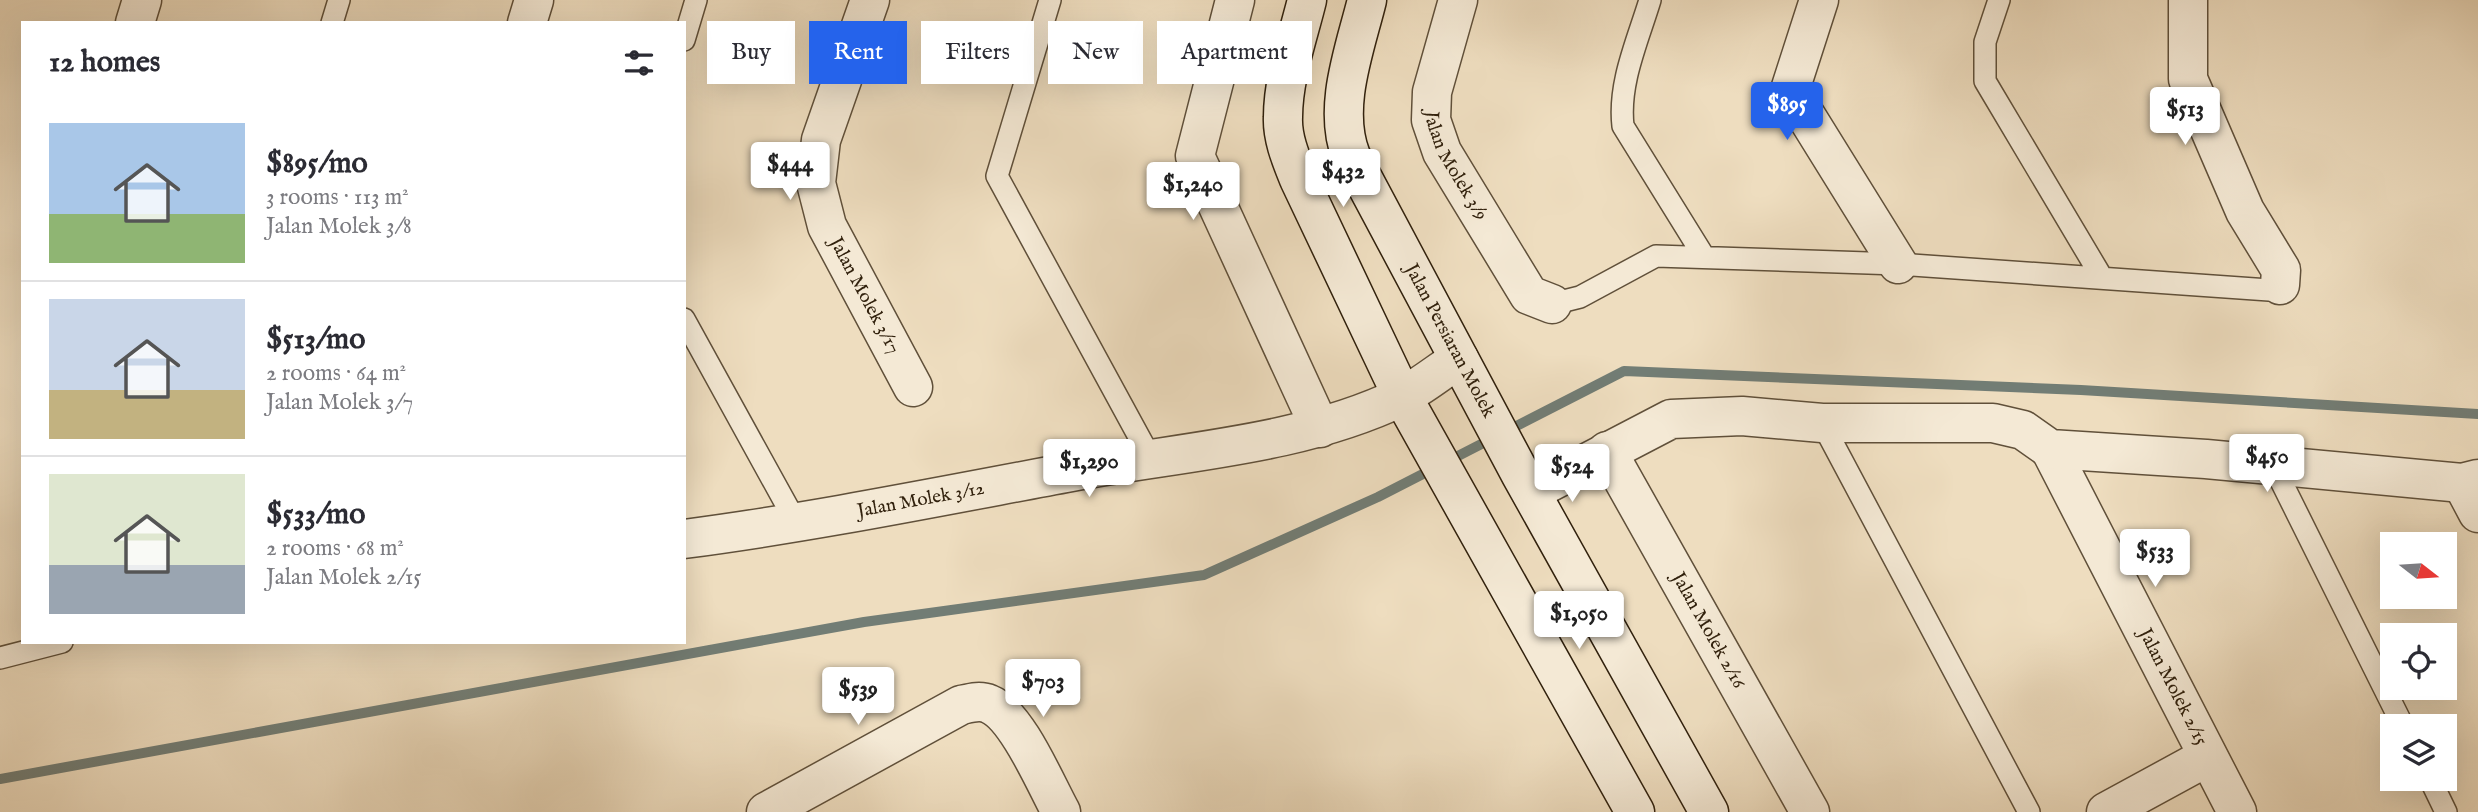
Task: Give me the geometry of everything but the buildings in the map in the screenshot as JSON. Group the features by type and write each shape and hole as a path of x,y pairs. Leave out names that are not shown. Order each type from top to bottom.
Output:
{"street":[{"path":"136,21 142,0"},
{"path":"528,21 534,0"},
{"name":"Jalan Molek 3/17","path":"870,0 821,140 816,183 827,226 913,387"},
{"path":"1234,0 1195,156 1320,428"},
{"path":"1307,0 1291,62 1283,116 1287,147 1298,179 1402,396 1635,812"},
{"name":"Jalan Persiaran Molek","path":"1367,0 1350,73 1343,118 1344,137 1367,190 1476,393 1709,812"},
{"name":"Jalan Molek 3/9","path":"1458,0 1432,92 1431,120 1442,152 1529,295 1552,304"},
{"path":"1819,0 1790,90 1898,264"},
{"path":"2188,0 2188,79 2245,211 2281,270 2280,285"},
{"name":"Jalan Molek 3/12","path":"686,539 797,524 1150,457 1272,440 1320,428 1402,396 1459,359"},
{"path":"1526,484 1607,451 1671,419 1742,416 1822,423 1993,423 2023,430 2050,449 2273,465 2473,492"},
{"name":"Jalan Molek 2/15","path":"2050,449 2237,812"},
{"name":"Jalan Molek 2/16","path":"1607,451 1810,812"},
{"path":"766,812 805,802 961,705 981,702 996,708 1009,720 1061,812"},
{"path":"2106,812 2207,757"}],"lane":[{"path":"333,21 339,0"},
{"path":"686,33 696,0"},
{"path":"1050,0 997,176 1000,188 1150,457"},
{"path":"1650,0 1625,82 1621,108 1623,126 1703,255"},
{"path":"1999,0 1986,42 1985,81 2101,276"},
{"path":"1552,304 1580,297 1656,256 1703,255 1898,264 2101,276 2269,290 2280,285"},
{"path":"686,323 797,524"},
{"path":"1822,423 2029,812"},
{"path":"2273,465 2397,714"},
{"path":"0,658 54,644"},
{"path":"2436,791 2446,812"}],"waterway":[{"path":"0,779 864,622 1204,575 1378,497 1624,371 2081,390 2478,414"}]}
